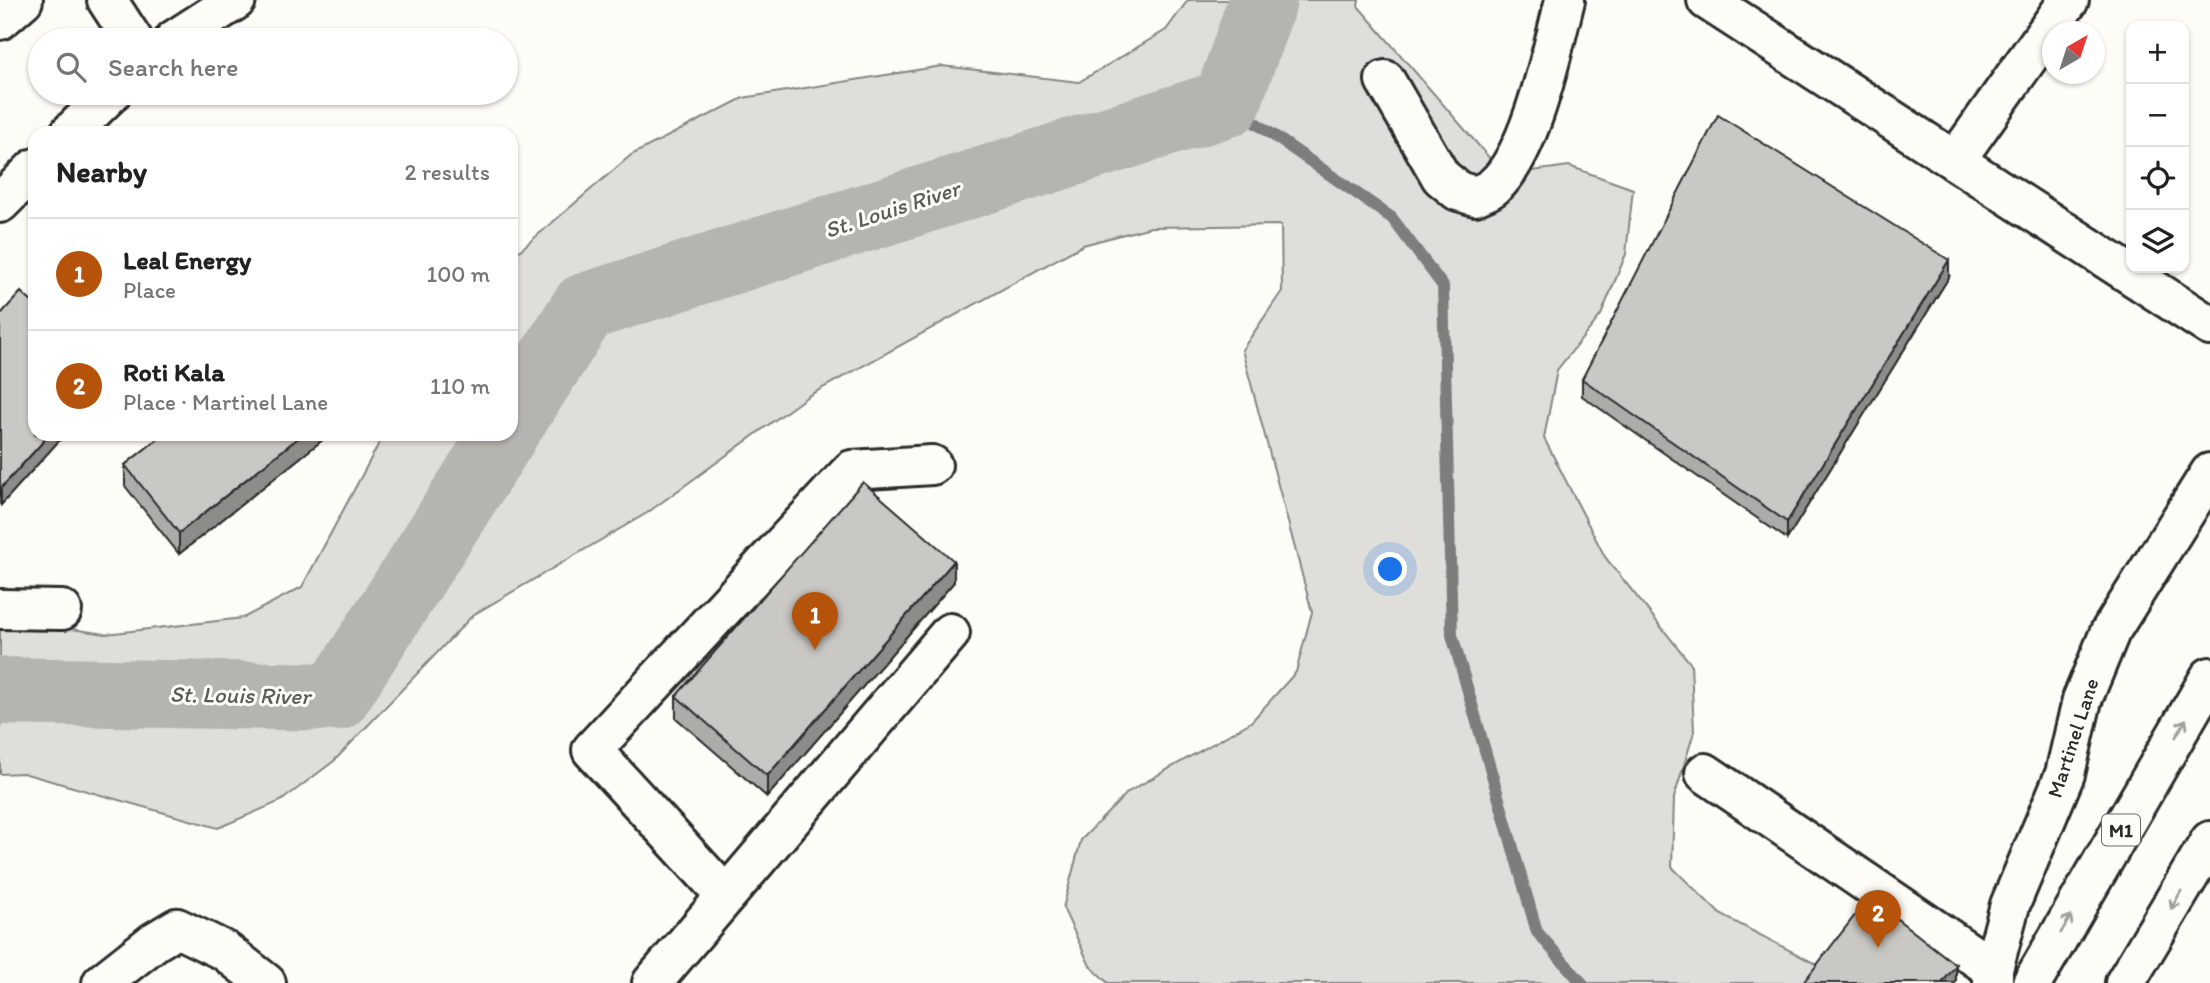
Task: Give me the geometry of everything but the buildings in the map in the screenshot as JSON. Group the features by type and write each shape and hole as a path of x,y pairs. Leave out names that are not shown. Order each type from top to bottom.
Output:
{"main road":[{"path":"0,20 23,0"},
{"path":"107,0 125,28"},
{"path":"193,28 236,0"},
{"path":"1385,80 1441,177 1458,191 1475,196 1494,187 1511,166 1529,128 1565,0"},
{"path":"1707,0 2210,326"},
{"path":"1955,161 2069,0"},
{"path":"77,126 99,105"},
{"path":"0,203 28,175"},
{"path":"726,896 593,750 852,470 932,465"},
{"name":"Martinel Lane","path":"1993,976 2010,905 2065,774 2082,700 2110,632 2210,473"},
{"path":"0,610 62,610"},
{"path":"652,983 950,632"},
{"name":"M1","path":"2032,983 2210,677"},
{"path":"1705,773 1993,976"},
{"path":"2125,983 2210,841"},
{"path":"102,983 154,942 177,928 225,951 266,983"}],"shaded area":[{"path":"1188,0 1359,0 1358,6 1504,175 1569,166 1633,189 1626,254 1601,315 1557,370 1544,438 1605,557 1691,664 1694,732 1674,798 1672,867 1720,914 1852,983 1108,983 1090,966 1063,908 1081,840 1128,792 1251,722 1296,672 1312,612 1242,350 1282,291 1281,225 1151,227 1083,245 808,396 647,513 473,615 334,761 281,801 218,828 23,773 0,774 0,619 106,634 243,618 302,587 380,441 518,441 518,252 631,155 743,98 942,66 1079,82 1166,30"}],"waterway":[{"name":"St. Louis River","path":"518,412 585,307 1227,103 1263,0"},
{"path":"1227,103 1392,218 1443,286 1452,635 1537,932 1582,983"},
{"name":"St. Louis River","path":"0,691 336,697 500,441"}],"place":[{"name":"Leal Energy","path":"815,650"},
{"name":"Roti Kala","path":"1878,948"}]}
